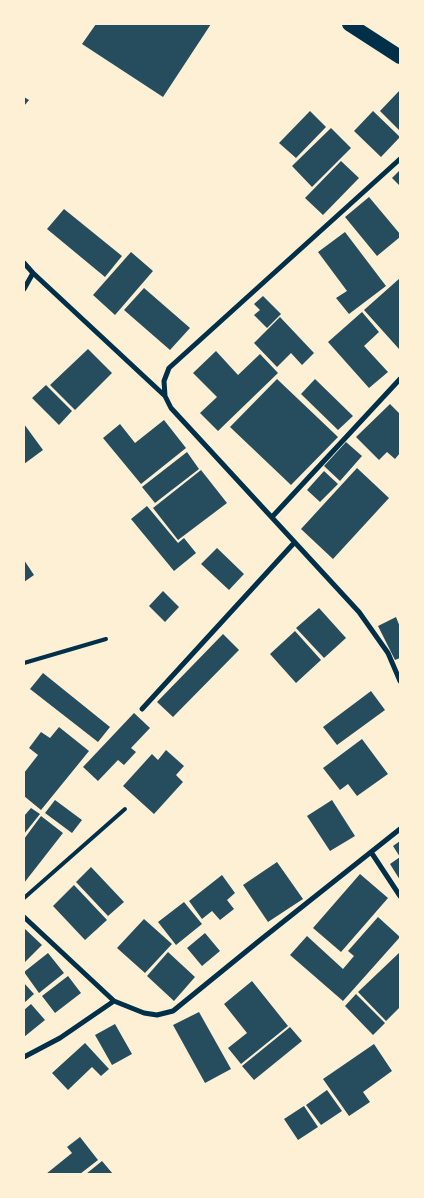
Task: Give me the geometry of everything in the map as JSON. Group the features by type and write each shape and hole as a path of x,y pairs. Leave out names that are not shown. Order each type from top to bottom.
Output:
{"highway":[{"path":"350,24 400,57"}],"street":[{"path":"165,396 164,381 170,368 400,159"},
{"path":"24,263 165,396 171,408 294,543 328,577 376,633 388,652 400,681"},
{"path":"24,289 33,273"},
{"path":"272,517 400,379"},
{"path":"142,709 294,543"},
{"path":"24,916 114,1001 144,1013 157,1015 173,1011 400,829"},
{"path":"372,852 400,896"},
{"path":"24,1057 60,1038 114,1001"}],"lane":[{"path":"24,664 106,639"},
{"path":"24,898 125,809"}],"building":[{"path":"96,24 211,24 163,97 82,44"},
{"path":"400,90 400,131 380,111"},
{"path":"24,97 29,100 24,106"},
{"path":"310,111 326,127 296,158 279,143"},
{"path":"373,111 400,137 381,157 354,131"},
{"path":"331,128 351,148 312,187 292,166"},
{"path":"341,161 359,178 323,215 305,198"},
{"path":"400,170 400,186 392,178"},
{"path":"369,197 400,234 400,237 377,256 345,217"},
{"path":"64,209 122,256 105,277 47,229"},
{"path":"345,232 386,286 349,314 336,298 347,291 318,252"},
{"path":"131,252 153,271 115,315 93,295"},
{"path":"400,278 400,348 399,349 364,310"},
{"path":"144,288 190,328 170,350 124,310"},
{"path":"263,296 281,314 267,328 254,315 260,310 254,304"},
{"path":"362,312 379,332 364,346 388,372 369,388 328,342"},
{"path":"280,317 314,353 302,365 291,353 277,367 254,343"},
{"path":"88,349 112,373 75,410 50,385"},
{"path":"216,351 238,375 260,354 278,373 218,431 200,413 217,397 193,373"},
{"path":"277,379 338,437 291,485 230,427"},
{"path":"315,379 353,416 338,430 301,394"},
{"path":"46,385 72,411 59,425 32,398"},
{"path":"390,404 400,414 400,453 395,459 387,452 379,460 356,437"},
{"path":"164,420 186,448 141,484 103,438 120,424 135,443"},
{"path":"24,424 43,450 24,464"},
{"path":"346,442 362,456 340,481 324,466"},
{"path":"187,452 199,469 155,503 142,487"},
{"path":"357,468 389,498 333,559 301,529"},
{"path":"201,470 227,503 178,540 153,508"},
{"path":"324,471 338,484 320,502 307,490"},
{"path":"147,506 178,543 184,538 196,553 174,571 131,519"},
{"path":"217,548 244,574 229,590 201,564"},
{"path":"24,560 34,575 24,582"},
{"path":"163,591 179,607 165,622 149,606"},
{"path":"319,608 346,638 324,658 296,628"},
{"path":"396,617 400,627 400,658 395,660 378,626"},
{"path":"295,631 321,660 296,683 270,654"},
{"path":"223,634 239,650 173,717 157,702"},
{"path":"43,673 110,727 98,742 30,689"},
{"path":"371,691 385,710 337,745 323,727"},
{"path":"134,713 150,728 131,748 136,752 124,765 118,760 98,781 83,767"},
{"path":"59,727 89,751 41,810 24,796 24,773 38,755 29,748 41,732 50,738"},
{"path":"362,739 388,774 357,796 348,784 340,790 323,768"},
{"path":"166,750 184,766 176,775 183,782 154,814 123,786 152,754 158,760"},
{"path":"55,800 82,820 72,833 45,813"},
{"path":"332,800 355,836 330,851 307,816"},
{"path":"31,808 40,814 24,834 24,816"},
{"path":"41,816 63,833 24,883 24,839"},
{"path":"400,841 400,857 393,846"},
{"path":"400,857 400,880 390,864"},
{"path":"277,862 303,899 268,922 243,885"},
{"path":"91,867 124,902 108,916 76,882"},
{"path":"360,874 388,898 341,952 313,928"},
{"path":"222,875 235,893 227,900 234,909 220,920 212,911 202,919 189,901"},
{"path":"74,885 107,920 85,940 53,906"},
{"path":"184,902 202,924 176,945 158,922"},
{"path":"378,917 400,937 343,1001 290,955 307,936 343,969 354,956 348,951"},
{"path":"144,919 172,944 145,973 117,948"},
{"path":"24,928 42,945 24,963"},
{"path":"205,933 220,951 202,966 187,948"},
{"path":"168,952 195,977 174,1001 147,976"},
{"path":"400,952 400,1007 386,1021 358,992"},
{"path":"48,953 64,973 39,993 24,972"},
{"path":"68,976 81,993 55,1013 42,996"},
{"path":"252,981 288,1026 241,1064 228,1048 247,1033 224,1004"},
{"path":"24,983 34,994 24,1003"},
{"path":"356,994 385,1023 373,1035 345,1006"},
{"path":"31,1004 45,1020 24,1037 24,1010"},
{"path":"199,1012 231,1069 205,1083 173,1025"},
{"path":"115,1024 132,1054 112,1065 95,1035"},
{"path":"290,1027 302,1041 254,1080 242,1066"},
{"path":"85,1043 109,1069 101,1076 92,1067 68,1090 52,1073"},
{"path":"374,1044 392,1071 363,1092 370,1102 349,1116 323,1079"},
{"path":"327,1090 342,1111 321,1125 306,1105"},
{"path":"304,1106 318,1127 298,1140 284,1119"},
{"path":"80,1137 98,1160 80,1174 46,1174 72,1153 67,1147"},
{"path":"102,1161 113,1174 86,1174"}]}
